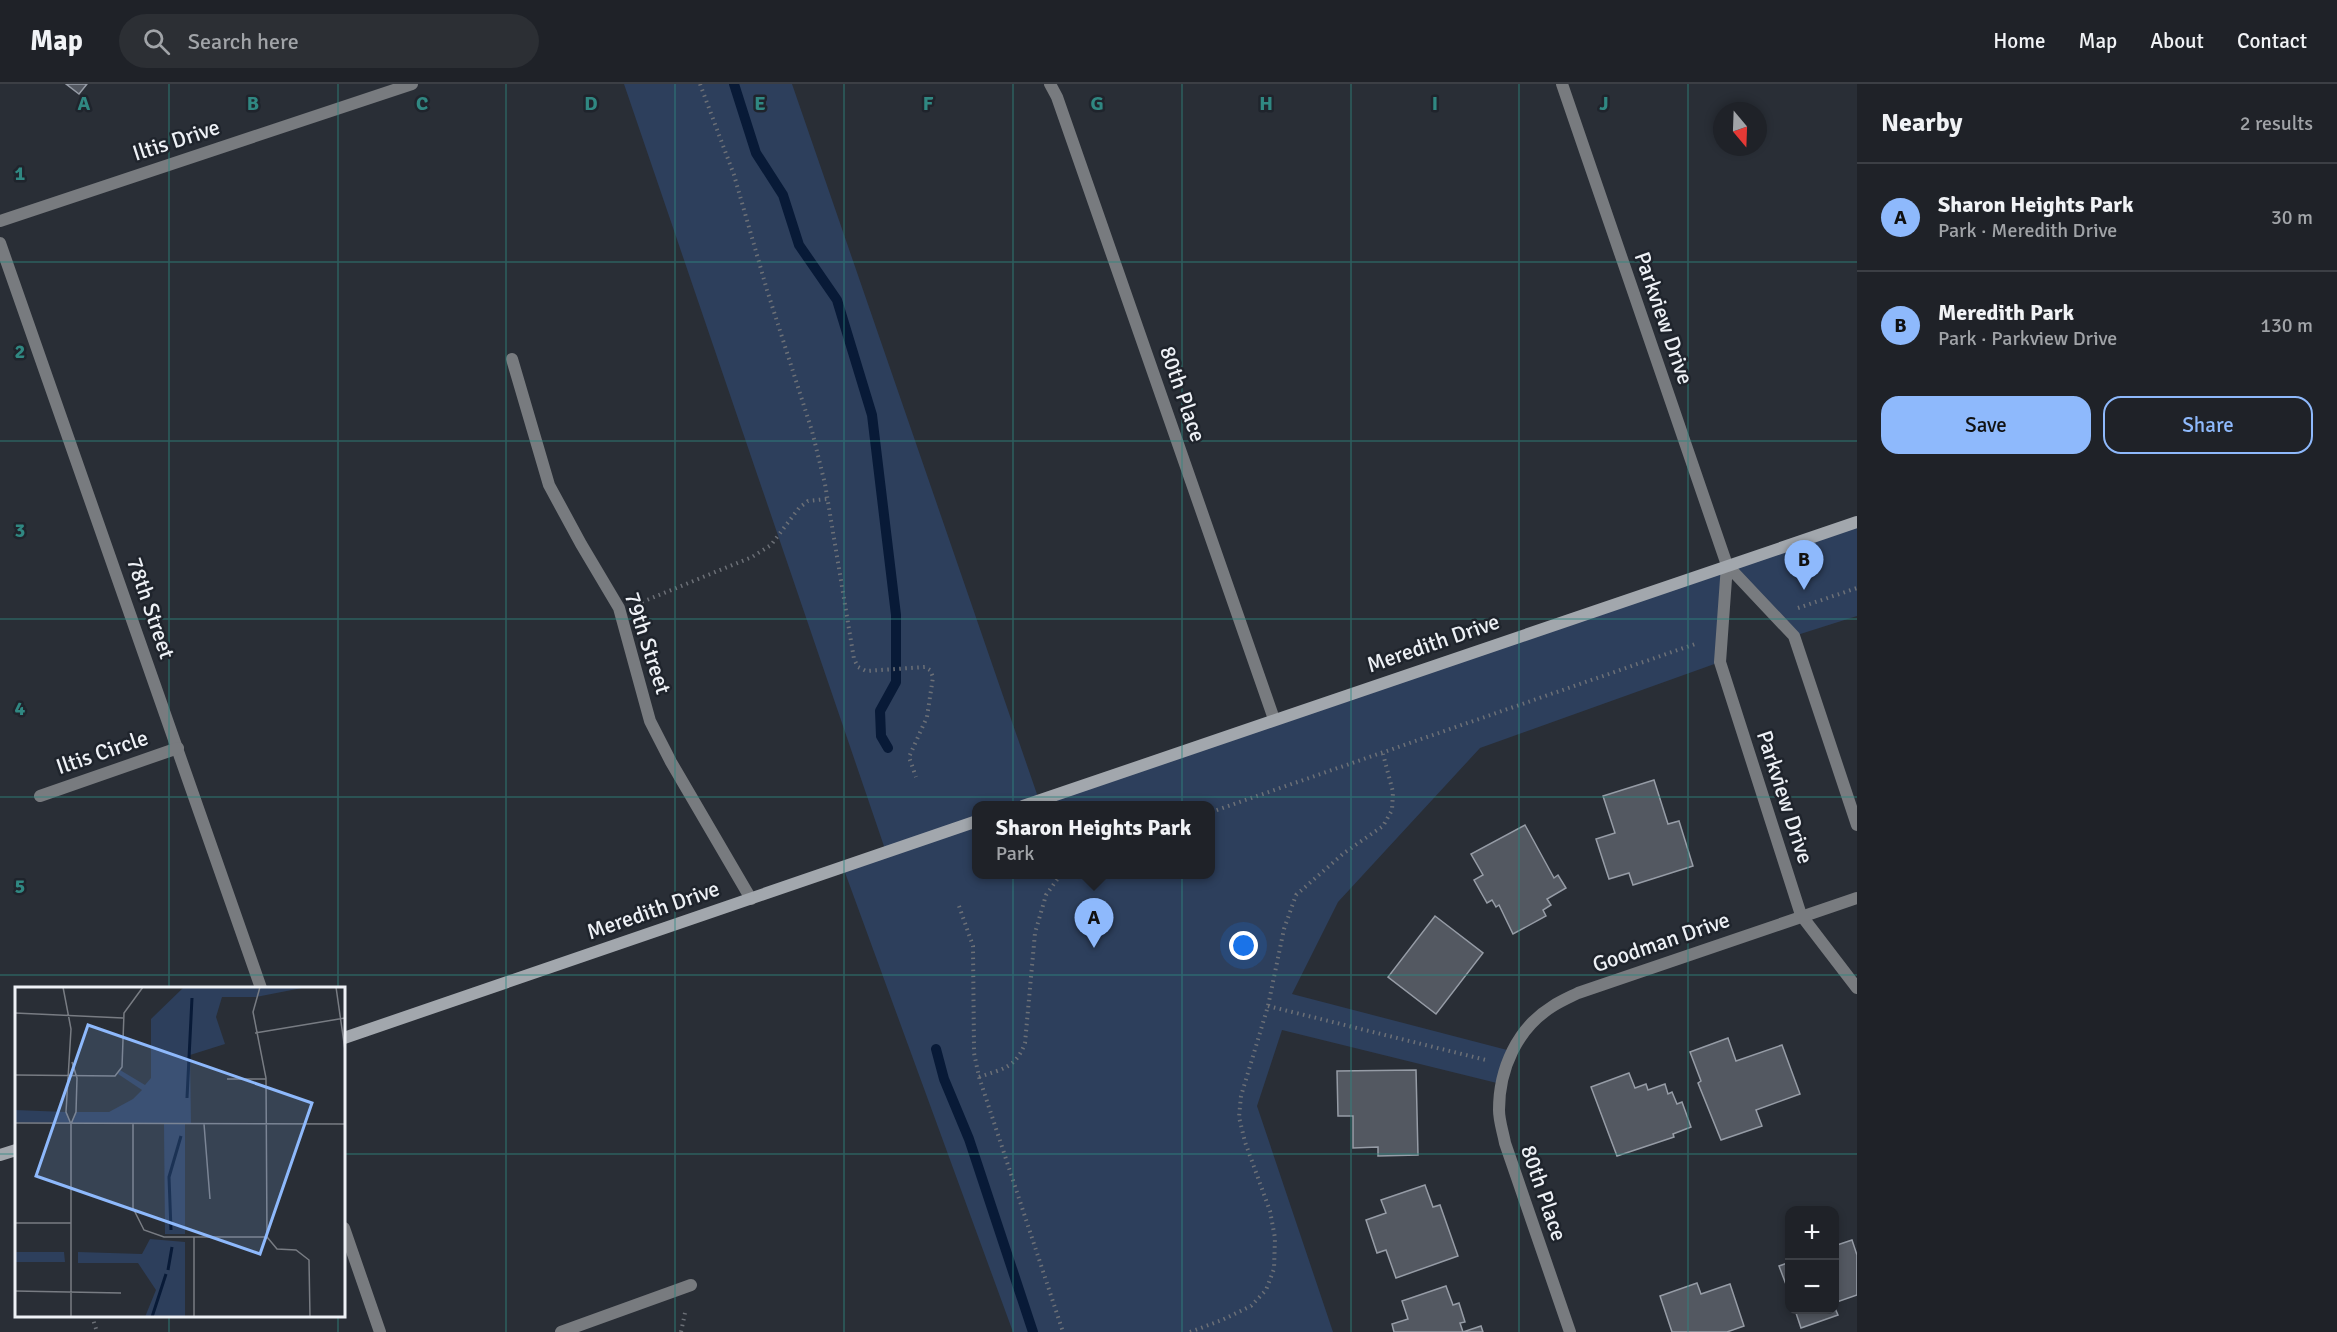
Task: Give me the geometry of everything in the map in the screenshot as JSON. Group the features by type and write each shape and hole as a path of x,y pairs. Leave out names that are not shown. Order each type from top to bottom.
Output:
{"main road":[{"name":"Meredith Drive","path":"1037,801 1857,522"},
{"name":"Meredith Drive","path":"345,1038 972,823"},
{"path":"0,1155 15,1150"}],"street":[{"name":"80th Place","path":"1050,84 1057,97 1274,719"},
{"name":"Parkview Drive","path":"1562,84 1727,565 1720,662 1801,915 1857,988"},
{"name":"Iltis Drive","path":"0,221 406,86"},
{"name":"78th Street","path":"0,243 261,987"},
{"name":"79th Street","path":"512,359 549,485 620,610 650,721 671,762 751,899"},
{"name":"Parkview Drive","path":"1727,565 1794,636 1857,825"},
{"name":"Iltis Circle","path":"40,796 178,748"},
{"name":"Goodman Drive","path":"1507,1065 1511,1052 1528,1027 1552,1006 1578,993 1801,915 1857,898"},
{"name":"80th Place","path":"1507,1065 1501,1084 1499,1113 1505,1143 1570,1332"},
{"path":"345,1231 380,1332"},
{"path":"561,1332 691,1285"}],"path":[{"path":"700,84 734,175 767,290 789,353 812,431 827,499 854,659 858,667 866,671 925,667 933,676 927,717 909,757 916,777"},
{"path":"620,610 752,557 771,545 808,501 827,499"},
{"path":"1775,617 1857,588"},
{"path":"1215,811 1677,652 1722,634"},
{"path":"1190,1332 1251,1306 1266,1290 1274,1269 1275,1238 1270,1211 1245,1143 1239,1117 1241,1096 1268,1006 1284,929 1296,895 1344,853 1383,826 1392,810 1393,792 1383,754"},
{"path":"979,1077 1004,1069 1020,1057 1025,1043 1035,933 1046,895 1057,879"},
{"path":"959,906 973,946 974,1053 979,1077 1063,1332"},
{"path":"1268,1006 1507,1065"},
{"path":"92,1317 97,1332"}],"shaded area":[{"path":"624,84 792,84 1039,800 1727,566 1720,662 1480,748 1338,902 1292,994 1511,1051 1501,1084 1282,1030 1257,1106 1333,1332 1013,1332 843,867 886,852"},
{"path":"1857,522 1857,616 1794,636 1727,566"}],"building":[{"path":"66,84 87,84 79,94"},
{"path":"1654,780 1668,824 1679,821 1693,866 1633,885 1629,873 1609,879 1596,839 1615,833 1603,796"},
{"path":"1525,825 1554,878 1558,875 1566,888 1547,899 1551,905 1543,910 1546,916 1513,934 1499,905 1496,907 1492,900 1487,903 1474,880 1483,875 1471,854"},
{"path":"1435,916 1483,953 1436,1014 1388,977"},
{"path":"1728,1038 1736,1061 1782,1045 1800,1094 1756,1110 1762,1126 1721,1140 1698,1083 1701,1081 1690,1052"},
{"path":"1416,1070 1418,1155 1378,1156 1378,1147 1353,1148 1353,1116 1338,1116 1337,1071"},
{"path":"1629,1073 1635,1088 1646,1084 1648,1090 1665,1084 1668,1094 1672,1092 1677,1104 1682,1102 1691,1127 1673,1134 1674,1137 1617,1156 1591,1087"},
{"path":"1425,1185 1433,1207 1440,1205 1458,1256 1396,1278 1386,1250 1377,1253 1366,1220 1386,1213 1381,1200"},
{"path":"1852,1240 1857,1255 1857,1295 1839,1301 1839,1260 1839,1244"},
{"path":"1785,1264 1785,1282 1779,1266"},
{"path":"1697,1283 1701,1294 1730,1284 1744,1326 1727,1332 1672,1332 1660,1296"},
{"path":"1446,1286 1453,1305 1459,1303 1465,1322 1460,1323 1463,1332 1394,1332 1392,1324 1408,1319 1402,1301"},
{"path":"1796,1314 1838,1315 1801,1328"},
{"path":"1481,1326 1483,1332 1463,1332"}],"waterway":[{"path":"734,84 756,153 783,195 799,245 837,300 872,415 896,615 896,682 880,711 881,736 888,748"},
{"path":"936,1049 944,1079 969,1139 1033,1332"}],"place":[{"name":"Meredith Park","path":"1804,590"},
{"name":"Sharon Heights Park","path":"1094,948"}]}
